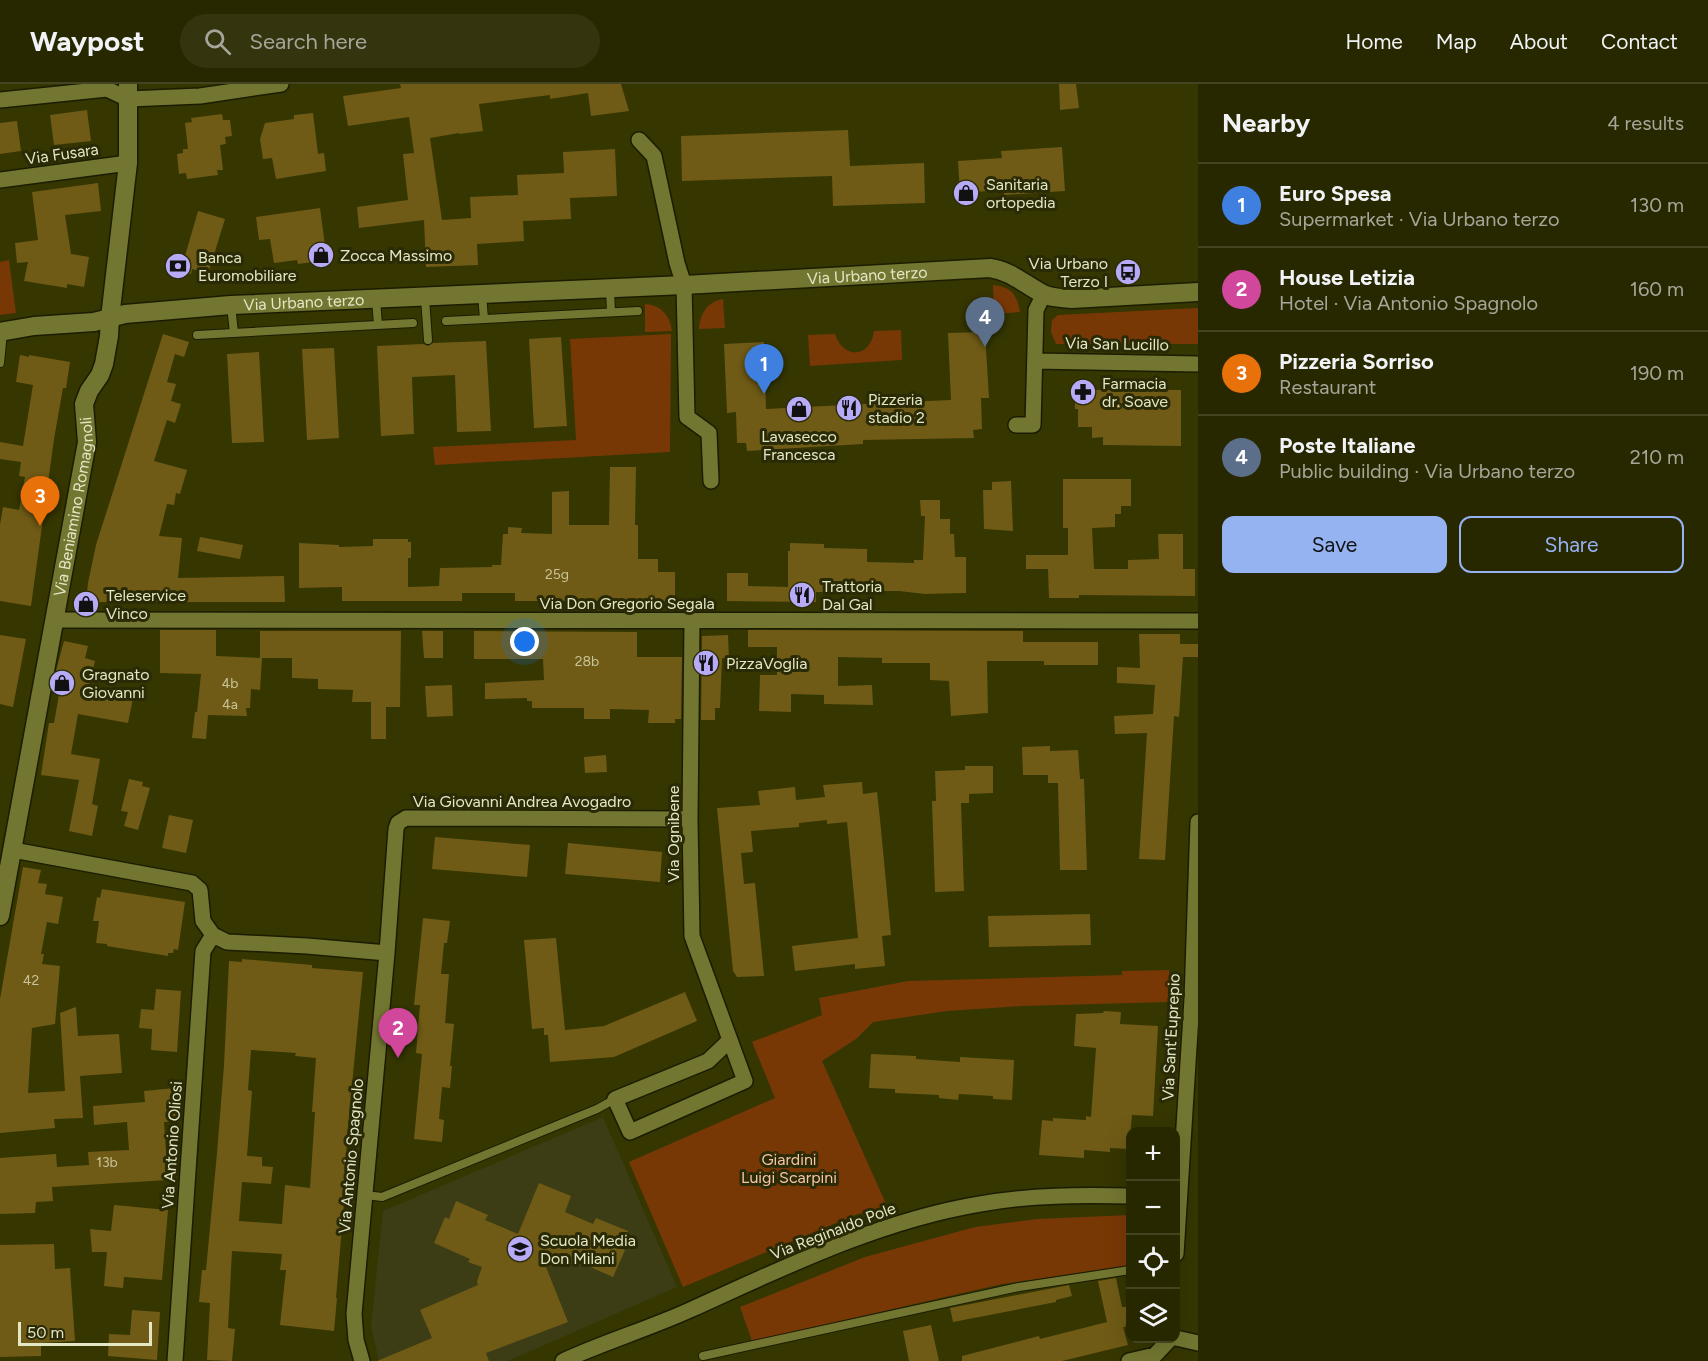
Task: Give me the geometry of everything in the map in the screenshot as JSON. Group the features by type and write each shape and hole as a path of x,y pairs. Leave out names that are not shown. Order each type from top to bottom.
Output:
{"street":[{"path":"0,100 107,89 202,90 281,84"},
{"name":"Via Beniamino Romagnoli","path":"0,916 87,442 84,404 88,391 100,375 110,336 110,318 128,163 128,91"},
{"path":"639,140 654,156 677,263 684,285 687,417 709,433 711,481"},
{"name":"Via Fusara","path":"0,180 128,163"},
{"name":"Via Urbano terzo","path":"1,332 34,326 94,322 125,314 231,305 684,285 990,268 1014,275 1044,294 1072,298 1198,292"},
{"path":"1016,425 1034,425 1036,310 1044,294"},
{"name":"Via San Lucillo","path":"1035,361 1198,364"},
{"name":"Via Don Gregorio Segala","path":"55,620 1198,621"},
{"name":"Via Ognibene","path":"615,1099 630,1132 745,1081 692,936 690,819 692,621"},
{"name":"Via Giovanni Andrea Avogadro","path":"387,953 396,829 398,823 406,818 690,819"},
{"name":"Via Sant'Euprepio","path":"1179,1181 1195,954 1198,822"},
{"path":"13,850 192,883 200,890 203,921 213,935 227,942 387,953"},
{"name":"Via Antonio Oliosi","path":"175,1361 203,951 213,935"},
{"name":"Via Antonio Spagnolo","path":"362,1361 356,1340 354,1314 387,953"},
{"path":"615,1099 708,1061 730,1040"},
{"name":"Via Reginaldo Pole","path":"562,1361 660,1323 837,1246 908,1221 980,1204 1047,1196 1126,1196"},
{"path":"1180,1340 1198,1343"},
{"path":"1129,1361 1155,1355 1167,1343"},
{"path":"1161,1361 1170,1343"}],"lane":[{"path":"610,288 611,312"},
{"path":"482,294 484,319"},
{"path":"425,296 428,340"},
{"name":"Via Urbano terzo","path":"376,298 378,325"},
{"name":"Via Urbano terzo","path":"231,305 234,333"},
{"path":"446,321 638,311"},
{"name":"Via Urbano terzo","path":"197,335 413,323"},
{"path":"0,363 1,332"},
{"path":"365,1195 382,1197 597,1109 615,1099"},
{"path":"703,1356 1019,1287 1126,1271"}],"shaded area":[{"name":"Scuola Media Don Milani","path":"603,1117 677,1287 508,1361 379,1361 371,1326 383,1211"}],"green space":[{"path":"9,260 16,313 0,315 0,262"},
{"path":"993,285 1005,288 1012,293 1020,312 994,314"},
{"path":"723,299 725,328 699,329 705,310 713,303"},
{"path":"645,304 656,306 664,312 672,331 645,332"},
{"path":"1198,308 1198,344 1056,344 1051,332 1052,320 1058,315"},
{"path":"901,330 902,360 810,366 808,335 835,334 844,348 856,352 867,347 874,331"},
{"path":"671,334 670,452 435,465 433,447 576,440 570,339"},
{"name":"Giardini Luigi Scarpini","path":"1169,970 1169,1002 1022,1006 947,1011 873,1022 856,1039 822,1061 887,1206 855,1215 683,1287 629,1162 775,1098 752,1042 822,1015 819,998 908,981 1122,975 1122,971"},
{"path":"1126,1215 1126,1266 1002,1284 752,1341 740,1307 865,1257 975,1227 1037,1219"}],"building":[{"path":"400,84 621,84 629,111 591,116 588,93 550,99 550,95 479,104 483,131 430,138 442,220 471,218 470,197 518,195 517,175 564,173 563,152 615,149 617,196 570,198 571,219 523,221 524,241 477,244 478,265 426,267 424,220 359,228 357,207 408,200 403,154 414,153 409,117 348,126 343,96 401,88"},
{"path":"1059,84 1076,84 1079,108 1060,110"},
{"path":"87,110 91,141 54,145 50,115"},
{"path":"313,113 318,154 324,153 326,171 276,179 272,158 263,159 260,139 265,123 294,119 294,115"},
{"path":"222,114 223,120 230,120 232,136 225,137 226,144 220,145 223,170 217,170 218,175 187,179 186,173 179,174 177,154 183,153 183,149 188,149 185,123 192,122 191,118"},
{"path":"17,121 21,151 0,154 0,123"},
{"path":"848,130 850,166 924,163 925,203 833,206 832,176 682,181 681,136"},
{"path":"1062,147 1065,191 1004,195 1004,190 960,193 958,161 1002,158 1001,151"},
{"path":"98,183 101,211 65,215 71,254 89,257 84,287 67,284 67,288 24,281 28,262 17,263 15,243 38,240 32,192"},
{"path":"320,208 327,260 298,264 297,260 274,263 270,239 259,240 256,217"},
{"path":"198,211 225,219 208,274 192,269 191,274 174,269 178,254 185,256"},
{"path":"985,332 989,398 981,398 982,429 973,430 974,438 863,440 863,444 747,451 746,443 737,443 736,412 727,413 724,344 764,342 766,409 951,400 948,333"},
{"path":"163,334 189,342 184,357 175,354 167,382 176,384 171,401 181,404 175,423 167,420 154,461 187,470 180,494 176,493 174,505 167,504 159,536 182,538 178,578 284,576 285,602 86,602 96,545"},
{"path":"561,337 567,426 534,428 529,339"},
{"path":"486,341 491,431 457,432 455,375 412,377 414,434 381,436 377,346 423,344 428,346 433,343"},
{"path":"334,348 339,438 307,440 302,349"},
{"path":"259,352 264,442 232,443 227,354"},
{"path":"20,355 70,362 54,439 31,606 0,601 0,525 3,507 19,510 25,477 19,476 21,462 0,459 0,442 23,446 33,385 16,382"},
{"path":"1075,390 1181,390 1181,446 1103,445 1103,437 1092,438 1092,427 1078,427"},
{"path":"610,467 636,467 635,525 638,525 638,559 658,559 658,572 675,572 675,601 515,601 515,593 462,593 462,601 342,601 342,587 299,588 299,543 339,545 339,547 373,546 373,539 408,539 408,542 411,542 411,558 408,558 408,587 439,586 440,568 501,565 503,534 508,534 508,527 522,528 521,533 552,534 552,492 569,491 569,525 609,525"},
{"path":"1063,479 1131,479 1131,506 1121,506 1121,514 1115,514 1115,527 1092,528 1094,569 1128,569 1128,560 1159,559 1158,534 1183,534 1183,569 1195,569 1195,596 1079,595 1079,598 1049,598 1048,569 1026,569 1026,555 1068,555 1068,528 1063,528"},
{"path":"1011,481 1013,531 984,529 983,490 992,490 992,482"},
{"path":"920,500 940,500 940,519 950,519 950,534 954,534 955,557 966,557 966,593 816,592 816,602 727,601 727,573 748,573 748,586 788,587 790,543 824,544 824,548 867,549 867,562 914,563 914,560 923,560 925,516 921,516"},
{"path":"200,537 243,545 240,559 197,551"},
{"path":"160,630 216,630 216,656 260,658 260,631 401,631 400,707 386,707 386,739 371,739 371,702 352,702 353,690 318,689 318,679 292,678 292,658 262,658 260,690 251,689 250,708 246,708 247,716 208,715 206,739 192,738 201,674 160,673"},
{"path":"748,630 1023,631 1023,642 1098,642 1098,665 1044,665 1044,661 987,661 988,713 951,716 949,681 930,680 930,663 882,663 882,658 838,657 838,686 872,685 873,705 824,704 824,695 791,694 791,712 759,711 760,675 777,675 777,647 748,647"},
{"path":"422,631 443,631 443,658 424,658"},
{"path":"474,631 637,632 637,657 682,657 681,719 675,719 675,723 648,723 649,710 610,709 610,719 584,719 584,708 532,708 532,701 527,701 527,698 485,699 485,683 544,680 543,659 474,659"},
{"path":"1139,634 1180,634 1180,644 1198,644 1198,657 1183,657 1179,717 1174,716 1165,860 1139,859 1147,733 1115,734 1114,716 1153,714 1155,685 1117,683 1117,667 1140,668"},
{"path":"0,635 26,639 13,707 0,704"},
{"path":"728,635 729,659 722,658 720,708 715,708 715,720 701,720 702,636"},
{"path":"64,641 88,646 85,658 95,661 89,685 134,694 128,723 78,714 71,754 100,759 92,804 98,806 92,836 69,831 79,780 41,775 49,723 54,723 63,672 56,671"},
{"path":"452,685 453,716 427,717 425,686"},
{"path":"1050,746 1050,751 1078,750 1080,779 1084,779 1087,870 1060,870 1058,783 1048,783 1048,775 1023,775 1022,747"},
{"path":"606,755 607,772 585,773 584,757"},
{"path":"965,766 993,766 993,793 969,794 969,803 961,803 964,891 935,892 932,801 936,801 935,771 965,770"},
{"path":"129,779 143,782 142,786 150,788 138,830 124,826 128,812 121,811"},
{"path":"862,782 863,794 877,792 891,935 882,936 885,966 855,969 855,964 795,971 792,946 858,938 847,822 827,824 827,820 799,823 799,827 751,831 753,852 741,853 744,884 755,883 764,976 737,977 733,971 717,808 760,805 758,791 795,787 796,800 825,797 823,785"},
{"path":"169,815 193,820 186,853 162,848"},
{"path":"435,837 530,845 527,877 432,869"},
{"path":"568,843 662,852 660,882 565,874"},
{"path":"23,867 41,870 38,883 47,884 45,894 63,897 58,924 47,922 41,954 44,954 42,964 60,966 55,1024 32,1028 28,1093 65,1091 60,1013 76,1007 78,1036 119,1034 122,1073 80,1076 83,1118 54,1119 55,1128 0,1133 0,999"},
{"path":"102,889 185,902 178,950 174,949 173,953 168,953 168,956 96,943 99,921 93,921 97,897 100,898"},
{"path":"1090,914 1091,945 989,947 988,916"},
{"path":"423,918 450,921 447,943 444,943 441,974 449,974 445,1023 454,1024 450,1088 442,1087 439,1119 444,1120 442,1142 414,1139 422,1054 416,1053 420,1005 414,1005"},
{"path":"556,938 565,1030 604,1026 685,992 697,1021 614,1057 550,1062 548,1035 544,1035 544,1028 532,1029 524,940"},
{"path":"242,959 363,972 347,1136 337,1298 334,1331 280,1325 286,1270 280,1270 282,1254 232,1251 228,1328 235,1329 232,1361 207,1360 210,1303 199,1302 202,1270 206,1270 217,1153 229,961 242,962","holes":["251,1050 296,1053 295,1056 316,1058 310,1188 285,1185 282,1224 239,1221 242,1182 271,1184 273,1167 262,1166 262,1157 247,1156 252,1091 248,1090"]},
{"path":"156,989 181,991 177,1052 151,1050 152,1029 139,1028 141,1009 154,1010"},
{"path":"1104,1011 1121,1012 1120,1024 1158,1026 1153,1116 1132,1115 1131,1127 1126,1127 1126,1149 1110,1148 1110,1152 1084,1150 1084,1158 1039,1155 1042,1120 1053,1121 1053,1118 1086,1120 1086,1116 1091,1117 1096,1048 1074,1046 1076,1014 1103,1013"},
{"path":"871,1054 916,1056 916,1059 960,1062 960,1057 1014,1060 1012,1100 993,1099 993,1096 959,1094 958,1100 939,1098 939,1095 895,1093 895,1089 869,1088"},
{"path":"175,1088 178,1121 164,1122 168,1180 52,1187 53,1201 36,1202 35,1213 0,1214 0,1158 56,1154 57,1167 89,1165 88,1152 129,1150 127,1122 94,1125 93,1106 145,1102 144,1091"},
{"path":"539,1183 571,1196 565,1212 593,1224 596,1218 628,1231 621,1248 625,1250 613,1277 579,1262 577,1266 540,1252 568,1322 486,1353 489,1361 377,1361 432,1338 420,1310 478,1285 477,1281 482,1267 434,1243 445,1217 449,1219 456,1201 488,1215 485,1220 518,1234"},
{"path":"114,1205 168,1210 162,1280 124,1277 123,1288 104,1286 107,1252 92,1252 90,1229 111,1231"},
{"path":"54,1244 55,1269 70,1268 75,1341 41,1343 41,1356 0,1357 0,1245"},
{"path":"1116,1278 1122,1307 1126,1307 1126,1327 1123,1327 1128,1345 1062,1361 962,1361 962,1356 1039,1336 1040,1339 1107,1322 1098,1281"},
{"path":"1069,1285 1072,1296 1056,1300 1056,1302 953,1322 950,1308"},
{"path":"132,1310 160,1312 157,1360 108,1356 109,1334 130,1335"},
{"path":"931,1325 939,1361 909,1361 903,1331"}],"place":[{"name":"Sanitaria ortopedia","path":"966,193"},
{"name":"Zocca Massimo","path":"321,255"},
{"name":"Banca Euromobiliare","path":"178,266"},
{"name":"Via Urbano Terzo I","path":"1128,272"},
{"name":"Poste Italiane","path":"985,347"},
{"name":"Farmacia dr. Soave","path":"1083,392"},
{"name":"Euro Spesa","path":"764,394"},
{"name":"Pizzeria stadio 2","path":"849,408"},
{"name":"Lavasecco Francesca","path":"799,409"},
{"name":"Pizzeria Sorriso","path":"40,526"},
{"name":"Trattoria Dal Gal","path":"802,595"},
{"name":"Teleservice Vinco","path":"86,604"},
{"name":"PizzaVoglia","path":"706,663"},
{"name":"Gragnato Giovanni","path":"62,683"},
{"name":"House Letizia","path":"398,1058"},
{"name":"Scuola Media Don Milani","path":"520,1249"}]}
